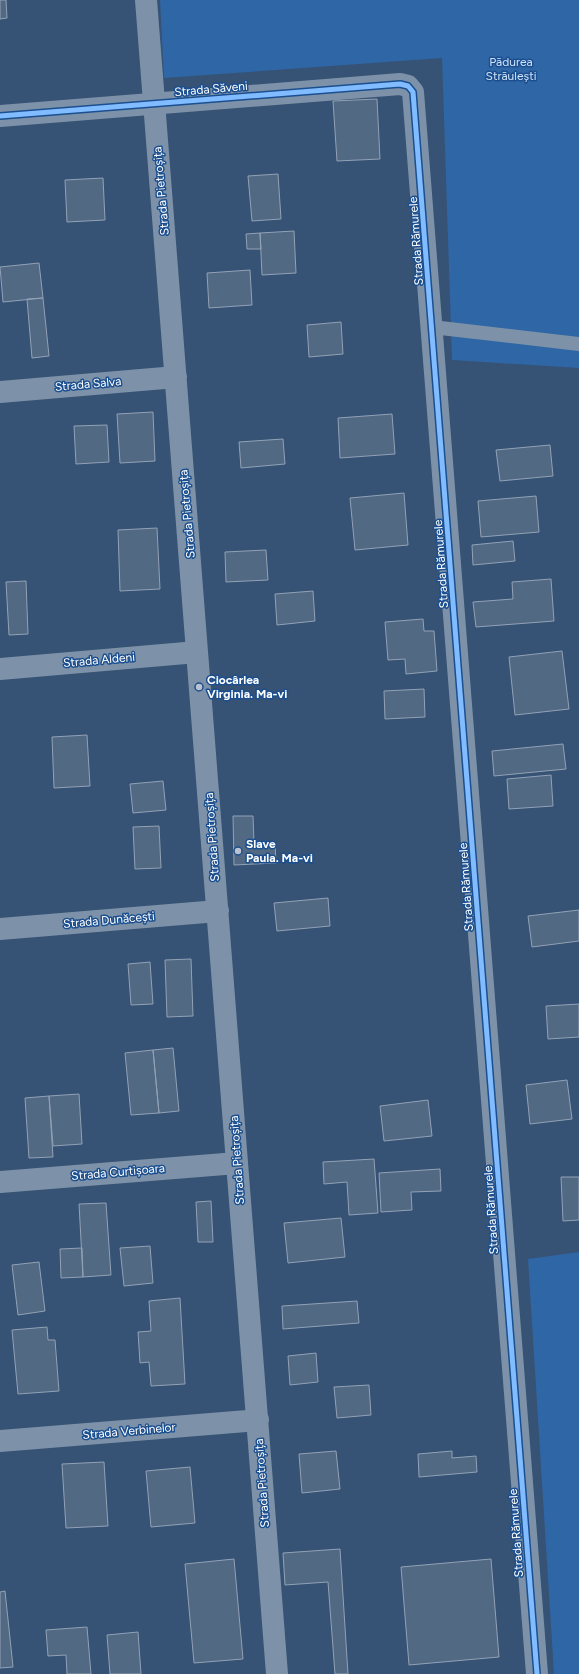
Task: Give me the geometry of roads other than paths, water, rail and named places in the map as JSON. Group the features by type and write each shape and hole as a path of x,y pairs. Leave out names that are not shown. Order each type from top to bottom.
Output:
{"street":[{"name":"Strada Pietroșița","path":"146,0 277,1674"},
{"name":"Strada Săveni","path":"0,116 400,84 408,86 413,92 415,99"},
{"name":"Strada Rămurele","path":"415,99 537,1674"},
{"name":"Strada Salva","path":"0,392 176,377"},
{"name":"Strada Aldeni","path":"0,669 198,652"},
{"name":"Strada Dunăcești","path":"0,929 218,911"},
{"name":"Strada Curtișoara","path":"0,1182 237,1162"},
{"name":"Strada Verbinelor","path":"0,1441 258,1420"}],"lane":[{"path":"432,327 579,344"}],"place":[{"name":"Ciocârlea Virginia. Ma-vi","path":"199,687"},
{"name":"Slave Paula. Ma-vi","path":"238,851"}],"park label":[{"name":"Pădurea Străulești","path":"511,69"}]}
